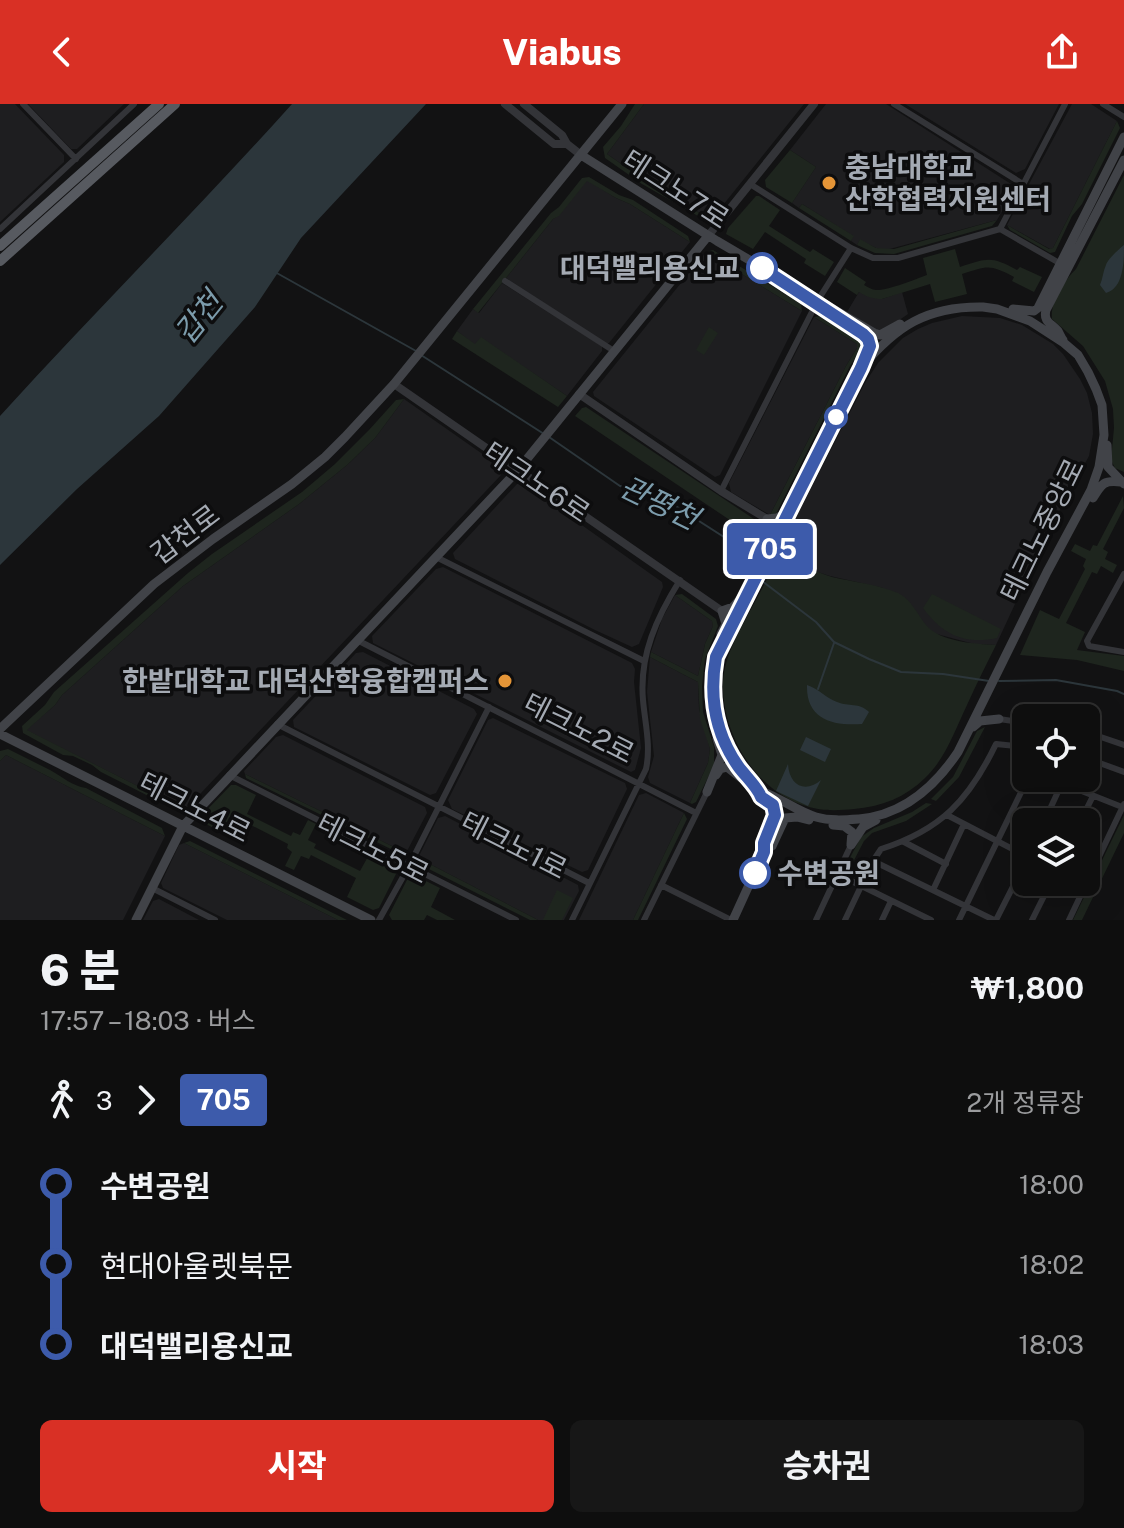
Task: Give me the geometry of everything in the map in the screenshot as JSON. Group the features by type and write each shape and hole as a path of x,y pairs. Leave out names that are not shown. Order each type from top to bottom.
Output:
{"highway":[{"path":"140,121 145,104"},
{"path":"0,246 159,104"},
{"path":"0,261 175,104"},
{"path":"153,123 184,104"}],"main road":[{"path":"581,155 622,104"},
{"path":"1064,343 1058,331 1046,322 1044,304 1124,137"},
{"name":"테크노7로","path":"581,155 708,236 794,285 863,334 870,346 861,368"},
{"name":"갑천로","path":"0,731 154,584 325,457 397,381 581,155"},
{"path":"997,309 1034,311 1044,304 1124,160"},
{"path":"136,920 183,826 518,470 708,236"},
{"name":"테크노7로","path":"817,302 880,335 912,321"},
{"name":"테크노중앙로","path":"736,609 750,591 861,368 875,352 912,321 955,308 997,309 1030,321 1078,355 1102,405 1104,435 1099,467 1091,490 1007,651 983,704"},
{"path":"1104,435 1108,446 1108,467 1123,483"},
{"path":"1082,505 1093,498 1104,482 1123,483"},
{"path":"772,544 772,527 767,519 788,512"},
{"path":"707,792 722,755 711,720 718,643 726,624 722,611 736,609"},
{"path":"716,657 736,609"},
{"path":"983,704 999,719"},
{"path":"851,845 863,827 912,802 938,779 958,752 983,704"},
{"path":"713,709 727,748 761,797 775,809 764,852 732,920"},
{"path":"966,734 980,721 999,719"},
{"name":"테크노4로","path":"0,731 371,920"},
{"path":"707,792 724,767 756,788 834,826 844,826 852,832 851,845"},
{"path":"764,852 772,846 785,818 839,821 889,812"}],"street":[{"path":"23,104 76,159"},
{"path":"0,229 134,104"},
{"path":"505,104 554,144 567,144"},
{"path":"524,104 581,155"},
{"path":"708,236 814,104"},
{"path":"894,104 1023,184"},
{"path":"1000,229 1065,104"},
{"path":"1103,104 1124,117"},
{"path":"750,184 851,248 873,258 898,258 1000,229 1061,264"},
{"path":"721,491 817,302 851,248"},
{"path":"505,281 614,351"},
{"name":"테크노6로","path":"397,381 518,470 722,611"},
{"path":"579,394 767,519"},
{"path":"436,557 644,661"},
{"path":"1124,574 1087,641 1089,646 1124,652"},
{"path":"572,920 646,769 649,749 642,689 644,661 656,623 680,580"},
{"name":"테크노2로","path":"357,640 696,813"},
{"name":"테크노1로","path":"379,920 489,707"},
{"path":"999,719 1012,721"},
{"name":"테크노1로","path":"277,724 589,883"},
{"path":"1100,737 1124,745"},
{"path":"845,920 881,849 904,842 947,815 975,782 996,744 1012,746"},
{"path":"1100,763 1124,772"},
{"name":"테크노5로","path":"229,775 516,920"},
{"path":"644,920 707,792"},
{"path":"959,920 1021,792"},
{"path":"1083,792 1123,806 1100,854"},
{"path":"1087,808 1093,796"},
{"path":"947,815 1012,850"},
{"path":"933,890 964,824"},
{"path":"904,842 946,864"},
{"path":"816,920 851,845"},
{"path":"873,861 995,920 1012,886"},
{"path":"837,874 920,918 931,920"},
{"path":"661,885 732,920"},
{"path":"152,888 215,920"},
{"path":"1032,920 1044,896"},
{"path":"1069,920 1080,896"},
{"path":"882,920 891,901"}],"shaded area":[{"path":"0,104 15,104 64,155 64,162 0,222"},
{"path":"28,104 124,104 77,149 71,149"},
{"path":"635,104 644,104 607,154 711,220 705,220 642,184 605,158 603,147"},
{"path":"644,104 804,104 711,220 607,154"},
{"path":"826,104 886,104 1011,184 1013,192 997,220 886,250 860,240 857,245 851,241 853,236 802,204 799,208 792,203 816,167 790,150"},
{"path":"905,104 1059,104 1025,169 1016,173"},
{"path":"1072,104 1091,104 1117,121 1050,249 1007,225"},
{"path":"1117,121 1120,128 1055,252 1050,253 1010,230 1007,225 1049,249 1053,248"},
{"path":"790,150 816,167 792,203 766,187 765,180"},
{"path":"1124,175 1124,472 1115,468 1111,460 1113,409 1105,381 1083,346 1052,319 1052,312 1059,292 1076,269"},
{"path":"589,177 633,200 688,236 690,242 587,181 478,313 473,309 551,213 582,178"},
{"path":"587,180 690,242 606,344 506,278"},
{"path":"756,196 780,210 769,226 810,252 813,249 834,262 825,276 804,263 806,259 765,232 753,249 726,234"},
{"path":"802,204 854,236 851,241 799,208"},
{"path":"997,220 992,226 894,254 875,253 857,245 860,239 876,248 894,249"},
{"path":"955,249 960,267 983,260 995,261 1042,277 1034,292 999,270 978,269 962,274 967,294 935,302 930,284 882,299 859,292 857,295 837,282 845,268 874,290 894,287 927,275 923,258"},
{"path":"713,250 801,304 802,311 706,252"},
{"path":"706,252 802,311 720,475 715,477 594,396 593,392"},
{"path":"502,283 602,346 602,351 567,396 481,338 475,345 457,331 473,309 479,313"},
{"path":"859,292 882,299 902,292 908,314 885,330 877,331 847,312"},
{"path":"820,316 862,342 863,346 776,514 770,515 857,348 857,344 814,317"},
{"path":"962,316 1000,318 1022,325 1053,344 1080,379 1092,413 1093,434 1089,456 1024,576 1022,589 996,645 974,644 933,633 883,588 817,572 781,552 865,383 878,363 903,338 918,329"},
{"path":"814,317 857,344 857,348 770,515 731,492 729,483"},
{"path":"709,327 718,333 704,355 696,350"},
{"path":"457,331 475,344 481,337 567,396 558,407 452,339"},
{"path":"404,399 501,467 501,475 185,810 26,730 183,586 299,504 347,465 375,438"},
{"path":"404,399 375,438 347,465 299,504 183,586 27,730 185,810 178,811 92,765 63,755 23,733 22,726 54,692 188,573 302,492 335,464 396,400"},
{"path":"586,407 763,525 765,533 761,541 575,416"},
{"path":"517,484 524,484 662,582 663,587 639,644 632,647 595,630 455,559 453,553"},
{"path":"1123,496 1124,508 1103,549 1108,552 1105,559 1117,565 1113,573 1101,566 1097,574 1092,572 1066,623 1085,632 1077,650 1124,656 1124,671 1077,660 1020,655 1040,610 1059,619 1085,569 1086,559 1071,551 1075,544 1090,551 1093,545 1097,546"},
{"path":"781,552 825,575 898,593 932,631 940,635 959,641 996,645 939,762 918,785 892,800 864,808 841,810 818,809 798,803 764,781 739,749 725,710 725,669 735,639"},
{"path":"443,567 632,663 641,748 635,770 631,772 373,643 372,636 436,569"},
{"path":"682,594 716,619 718,626 705,659 702,686 703,712 714,747 714,765 696,802 692,804 708,763 710,749 700,719 698,682 650,657 651,652 698,676 705,644 713,626 712,621 675,595"},
{"path":"932,594 1001,629 997,638 974,640 946,631 923,608"},
{"path":"675,595 712,621 698,676 651,652 662,619"},
{"path":"363,652 474,709 477,714 436,793 430,795 294,727 293,720 356,653"},
{"path":"650,657 698,682 699,709 710,749 708,763 690,803 650,783 648,777 654,756 647,692"},
{"path":"493,718 625,783 627,789 588,870 582,872 452,809 448,800 488,720"},
{"path":"985,727 959,777 936,801 931,799 953,777 977,731"},
{"path":"283,735 425,807 427,813 406,853 245,774 244,771 276,737"},
{"path":"8,749 162,828 165,836 6,755 0,761 0,751"},
{"path":"6,755 165,836 123,920 0,920 0,761"},
{"path":"245,774 406,853 401,854 246,778"},
{"path":"231,785 256,795 247,814 291,836 293,832 300,835 308,820 316,824 308,840 316,844 314,848 360,871 370,853 395,866 397,872 379,908 373,910 347,897 356,878 311,855 309,859 301,856 294,870 285,866 292,852 287,848 288,844 243,821 233,838 204,823 201,816"},
{"path":"646,793 684,813 633,920 579,920 639,795"},
{"path":"926,803 932,804 906,821 872,833 864,841 850,868 862,874 859,878 845,872 861,837"},
{"path":"684,813 687,819 638,920 633,920"},
{"path":"1124,815 1124,833 1100,883 1100,864"},
{"path":"445,816 578,885 579,891 564,920 538,920 418,858 438,818"},
{"path":"190,841 347,920 338,920 184,843"},
{"path":"184,843 338,920 227,920 163,888 161,883 179,845"},
{"path":"418,858 538,920 530,920 419,864"},
{"path":"414,875 440,888 431,907 455,920 437,920 427,915 424,920 392,920 389,915 408,878"},
{"path":"557,890 573,898 562,920 543,920"},
{"path":"1085,896 1094,896 1082,920 1073,920"},
{"path":"159,899 199,920 143,920 153,901"}],"water":[{"name":"갑천","path":"292,104 426,104 301,238 255,307 159,416 77,489 0,565 0,416"},
{"path":"1124,245 1120,280 1106,293 1100,285 1105,267"},
{"path":"807,685 833,700 869,712 862,724 831,722 811,706"},
{"path":"806,737 831,749 825,762 800,750"},
{"path":"788,764 791,777 799,785 809,786 821,780 808,806 776,791"}],"waterway":[{"name":"관평천","path":"275,272 416,351"},
{"name":"관평천","path":"421,355 544,434"},
{"name":"관평천","path":"549,437 620,486 663,498 738,546 742,566 753,574"},
{"name":"관평천","path":"758,578 816,622 834,642 869,659 901,672 989,681"},
{"path":"818,689 834,643"},
{"name":"관평천","path":"999,681 1056,680 1124,694"}],"bus line":[{"name":"705","path":"755,873 775,809 761,797 760,791 740,769 718,727 713,709 716,657 870,346 863,334 762,268"}],"place":[{"name":"충남대학교 산학협력지원센터","path":"829,183"},
{"name":"대덕밸리용신교","path":"762,268"},
{"name":"한밭대학교 대덕산학융합캠퍼스","path":"505,681"},
{"name":"수변공원","path":"755,873"}]}
